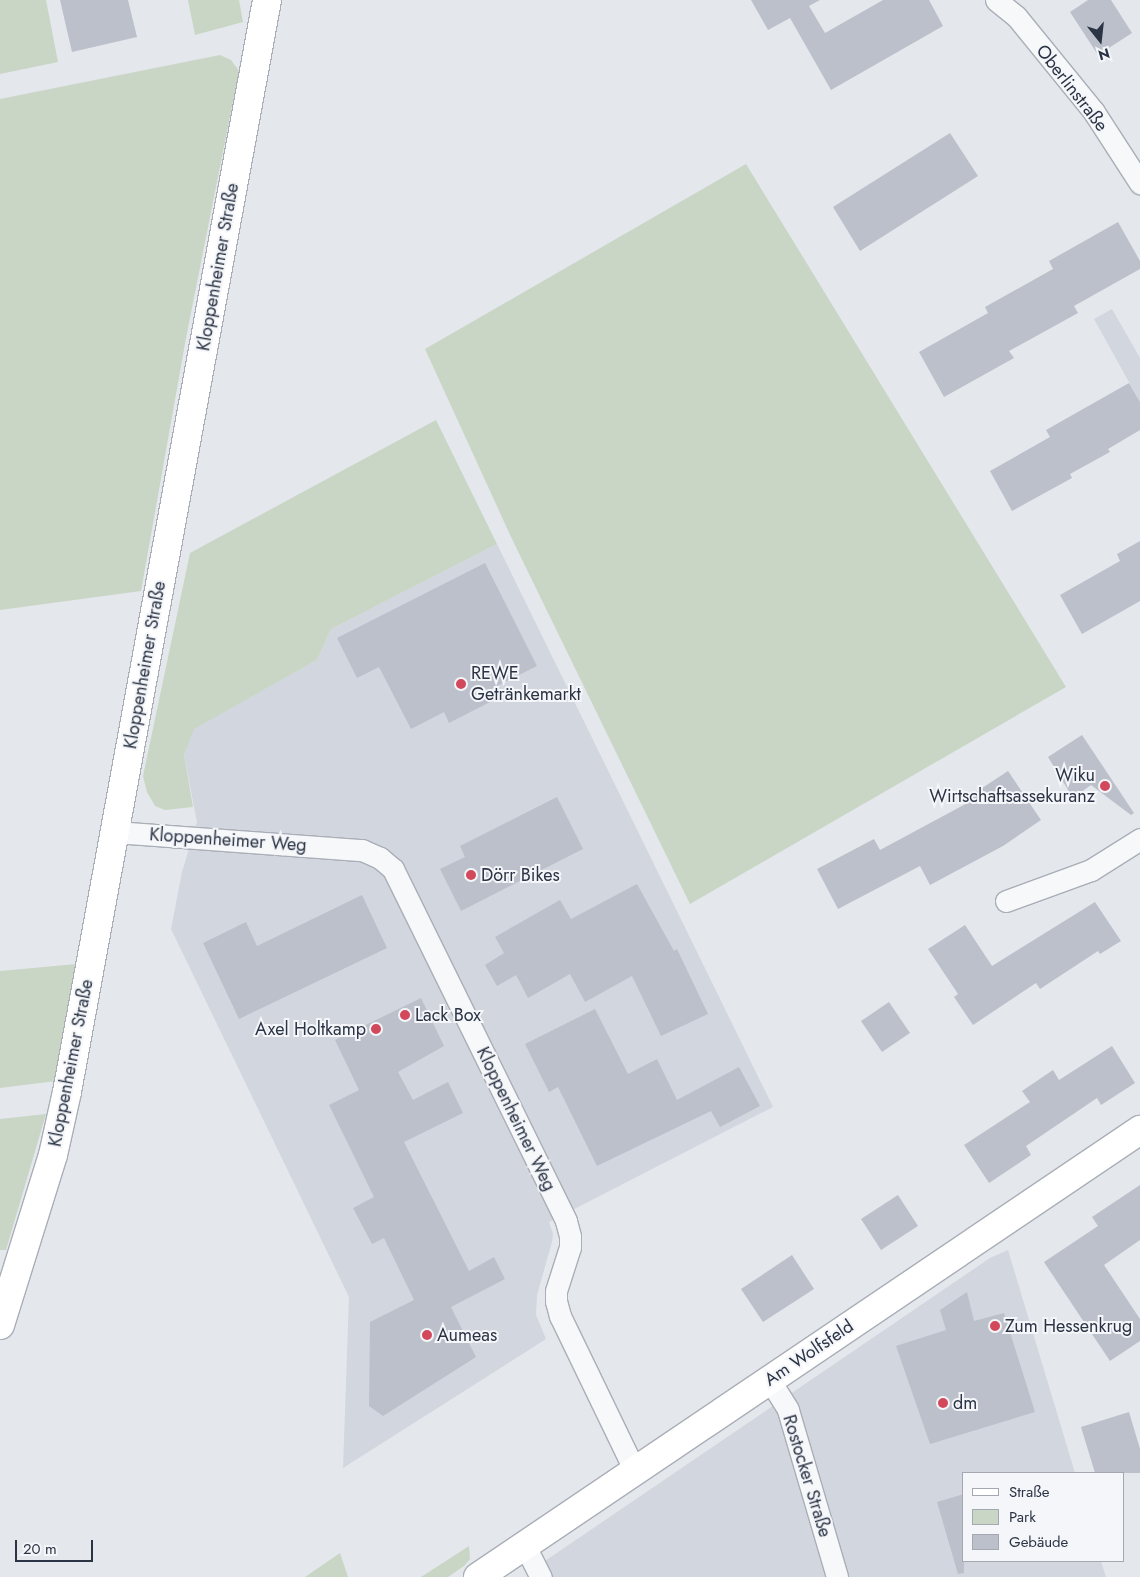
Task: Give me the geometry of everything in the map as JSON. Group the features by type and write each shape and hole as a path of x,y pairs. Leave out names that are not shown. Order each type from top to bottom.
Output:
{"street":[{"name":"Kloppenheimer Straße","path":"0,1325 55,1146 67,1092 267,0"},
{"name":"Oberlinstraße","path":"996,0 1016,16 1094,112 1140,183"},
{"name":"Kloppenheimer Weg","path":"114,832 362,850 380,858 393,870 566,1221 570,1236 570,1246 556,1291 556,1301 560,1316 635,1471"},
{"path":"1006,901 1090,870 1140,838"},
{"name":"Am Wolfsfeld","path":"478,1577 1140,1130"},
{"name":"Rostocker Straße","path":"769,1379 788,1410 837,1577"},
{"path":"525,1546 541,1577"}],"shaded area":[{"path":"1112,309 1140,358 1140,402 1094,319"},
{"path":"497,544 773,1107 549,1222 553,1234 552,1242 537,1295 536,1315 546,1339 343,1468 349,1297 171,929 182,872 197,822 184,755 193,729 317,660 331,629"},
{"path":"1008,1250 1075,1472 962,1472 962,1562 1101,1562 1106,1577 550,1577 545,1561 990,1258"}],"green space":[{"path":"0,0 46,0 58,62 0,74"},
{"path":"188,0 239,0 243,22 195,35"},
{"path":"220,55 231,60 239,71 186,338 141,591 0,610 0,99"},
{"path":"746,164 1066,687 690,904 512,539 425,349"},
{"path":"436,420 497,544 331,629 317,660 194,729 184,755 193,807 165,810 155,806 147,792 143,776 190,553"},
{"path":"77,964 56,1081 0,1088 0,971"},
{"path":"46,1114 6,1250 0,1250 0,1119"},
{"path":"469,1546 470,1559 464,1566 448,1577 421,1577"},
{"path":"340,1553 348,1577 305,1577"}],"building":[{"path":"60,0 128,0 137,37 72,52"},
{"path":"751,0 820,0 809,6 825,33 883,0 929,0 943,26 831,90 790,18 768,30"},
{"path":"1088,0 1111,0 1132,33 1098,55 1070,12"},
{"path":"950,133 978,176 860,251 833,207"},
{"path":"1118,222 1140,261 1140,269 1074,306 1078,313 1009,351 1014,358 944,397 919,352 988,313 985,307 1053,269 1049,261"},
{"path":"1129,383 1140,402 1140,430 1108,449 1110,452 1070,474 1072,478 1012,511 990,471 1050,437 1046,430"},
{"path":"1140,541 1140,601 1082,634 1060,595 1120,561 1117,554"},
{"path":"485,563 537,666 485,692 490,702 449,723 444,712 411,729 379,667 357,678 337,638"},
{"path":"1082,735 1134,813 1131,815 1091,785 1073,798 1048,757"},
{"path":"1008,771 1041,820 1003,846 930,885 920,866 838,909 817,869 874,839 880,850 973,800 970,796"},
{"path":"557,797 583,849 461,911 440,869 465,857 460,846"},
{"path":"637,884 674,951 677,949 708,1014 661,1036 632,976 585,1002 570,974 528,998 516,975 497,986 485,965 504,953 495,937 560,900 571,919"},
{"path":"362,895 387,948 239,1019 203,943 246,922 257,946"},
{"path":"1095,902 1121,941 1100,954 1098,951 1040,989 1036,983 973,1025 954,997 958,994 928,949 965,925 992,966"},
{"path":"421,998 444,1046 398,1072 413,1100 448,1082 463,1113 404,1142 469,1271 494,1257 505,1279 451,1307 476,1357 383,1416 369,1406 370,1322 414,1300 384,1238 372,1244 353,1208 374,1197 329,1105 359,1090 335,1040"},
{"path":"889,1002 910,1033 882,1052 861,1021"},
{"path":"595,1009 628,1074 657,1059 677,1100 739,1067 760,1106 720,1127 711,1111 597,1166 558,1087 549,1092 525,1044"},
{"path":"1112,1046 1135,1083 1101,1105 1097,1098 1026,1146 1031,1155 989,1183 964,1145 1030,1102 1022,1091 1053,1070 1059,1080"},
{"path":"1140,1185 1140,1240 1104,1265 1140,1319 1140,1341 1110,1361 1044,1262 1098,1226 1092,1217"},
{"path":"898,1195 918,1226 881,1250 861,1219"},
{"path":"792,1255 814,1289 763,1322 741,1289"},
{"path":"967,1292 974,1321 1004,1313 1035,1412 930,1444 896,1346 946,1330 940,1310"},
{"path":"1129,1412 1140,1449 1140,1473 1095,1472 1081,1427"},
{"path":"962,1495 962,1562 964,1562 964,1573 958,1574 937,1502"}],"place":[{"name":"REWE Getränkemarkt","path":"461,684"},
{"name":"Wiku Wirtschaftsassekuranz","path":"1105,786"},
{"name":"Dörr Bikes","path":"471,875"},
{"name":"Lack Box","path":"405,1015"},
{"name":"Axel Holtkamp","path":"376,1029"},
{"name":"Zum Hessenkrug","path":"995,1326"},
{"name":"Aumeas","path":"427,1335"},
{"name":"dm","path":"943,1403"}]}
